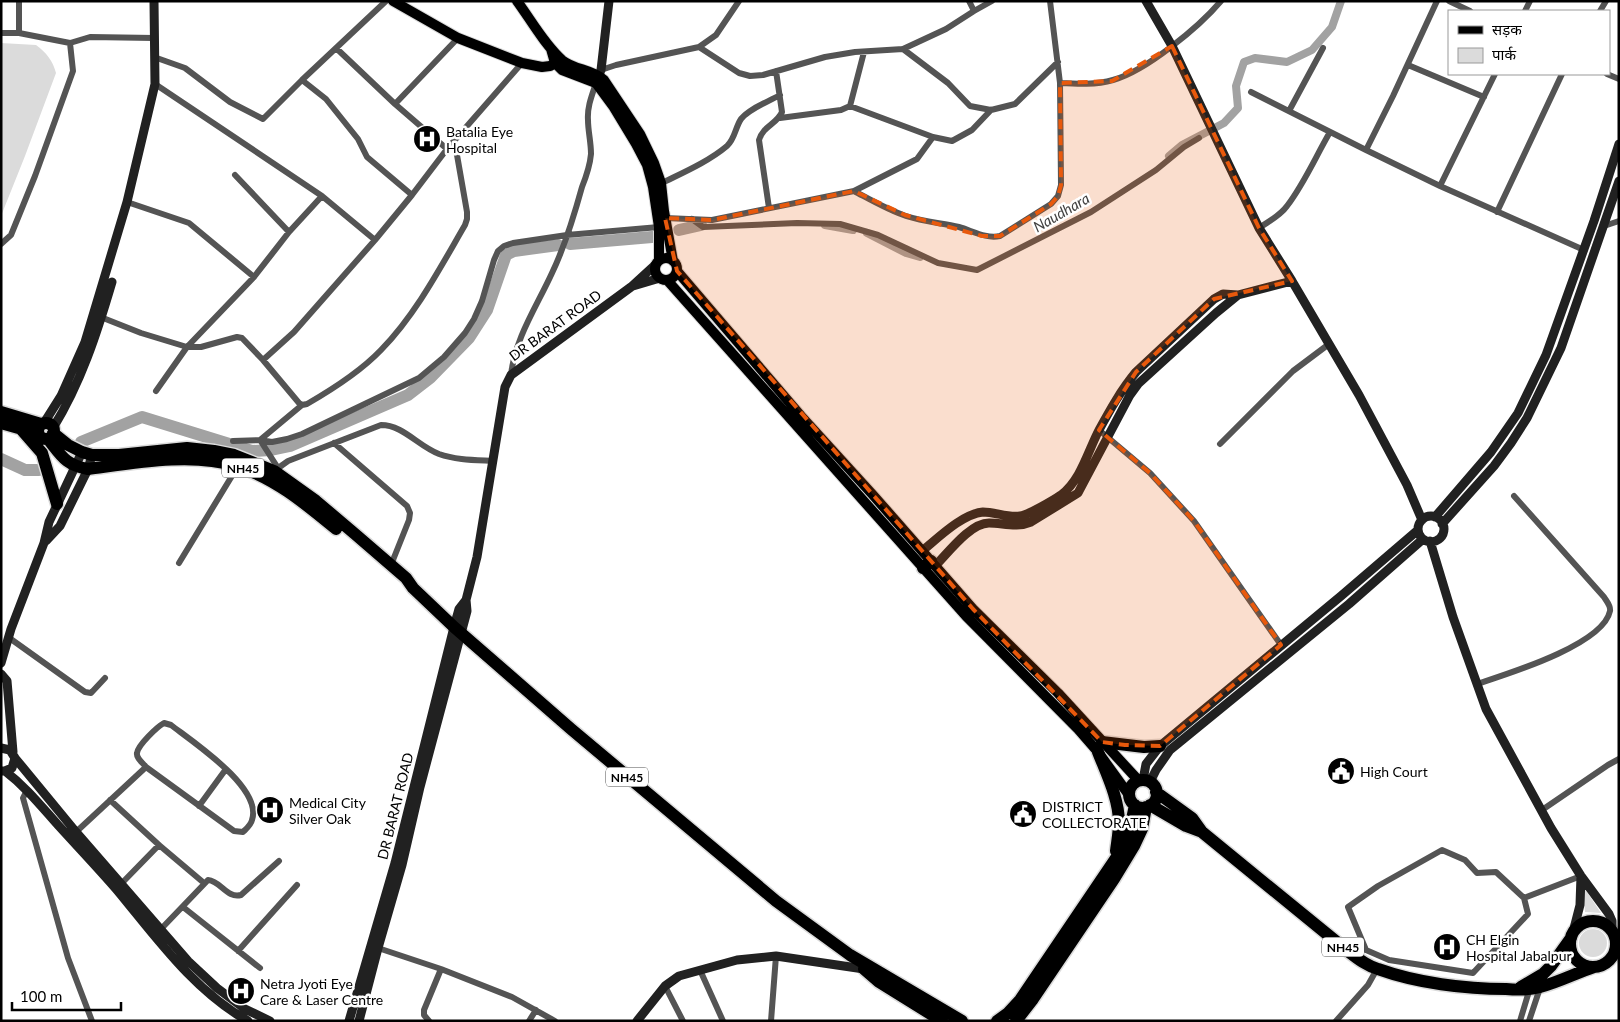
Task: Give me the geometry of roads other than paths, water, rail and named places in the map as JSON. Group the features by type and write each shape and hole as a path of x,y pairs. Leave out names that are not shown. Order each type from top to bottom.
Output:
{"highway":[{"path":"1,412 46,430 87,454"},
{"path":"1,423 21,429 46,430"},
{"path":"21,429 42,453 57,504"},
{"path":"46,430 67,462 81,468"},
{"name":"NH45","path":"87,454 119,455 187,448 234,455 272,472 316,501 406,578 458,630 571,729 776,901 867,967 962,1021"},
{"name":"NH45","path":"81,468 200,459 272,472 298,499 403,584 414,588"},
{"path":"1116,858 1119,822 1117,804 1100,747 1160,746"},
{"path":"1016,1021 1114,879 1142,830 1140,803 1132,784 1147,784 1155,800 1140,803"},
{"name":"NH45","path":"1147,784 1192,818 1202,832 1348,952 1362,962 1377,969 1444,984 1480,988 1532,984 1614,963 1615,935"},
{"path":"997,1021 1008,1013 1025,992 1116,858 1140,803"},
{"name":"NH45","path":"1140,803 1202,832"},
{"path":"1532,984 1551,966 1582,924 1593,921 1604,924 1615,935"},
{"path":"1571,937 1571,947 1575,957 1583,964 1594,967"},
{"name":"NH45","path":"867,967 880,982 942,1021"}],"main road":[{"path":"393,1 458,38 522,63 542,67 559,62"},
{"path":"517,1 551,48 562,70 569,74 598,76 613,106 636,144 657,185 675,266 673,277 663,279"},
{"path":"657,185 658,227 655,273 663,279 930,565 1058,693 1140,803"},
{"path":"657,263 666,258 675,266 801,416 922,551 930,565"},
{"path":"1100,747 1147,784"}],"street":[{"path":"19,1 19,33"},
{"path":"97,316 128,202 155,84 154,1"},
{"path":"154,56 186,68 230,102 263,119 386,1"},
{"path":"511,375 512,360 517,344 553,271 583,185 590,156 589,105 598,76 609,1"},
{"path":"598,76 616,65 699,47 716,35 739,1"},
{"path":"969,1 974,11"},
{"path":"699,47 739,74 750,76 776,71 825,57 903,48 946,29 992,1"},
{"path":"854,191 905,216 954,226 982,236 994,238 1052,204 1058,196 1061,185 1060,83 1050,1"},
{"path":"1146,1 1172,46 1259,228 1329,344 1407,485 1422,520"},
{"path":"1060,83 1089,84 1112,81 1127,75 1172,46 1196,27 1221,1"},
{"path":"1366,150 1437,1"},
{"path":"1449,1 1468,10"},
{"path":"1,33 19,33 70,43 90,37 154,38"},
{"path":"394,104 458,38"},
{"path":"1,243 11,235 74,71 70,43"},
{"path":"336,48 394,104 447,149"},
{"path":"903,48 948,83 970,106 992,110 1015,104 1058,62"},
{"path":"1289,111 1323,48"},
{"path":"850,106 864,52"},
{"path":"263,360 294,332 375,240 447,149 522,63"},
{"path":"1408,64 1484,97"},
{"path":"776,71 782,112 780,118"},
{"path":"1440,186 1495,75"},
{"path":"1497,212 1562,75"},
{"path":"302,80 326,99 358,139 367,157 412,195"},
{"path":"155,84 322,196 375,240"},
{"path":"1251,92 1440,186 1584,250"},
{"path":"657,185 713,156 728,145 734,137 740,120 748,113 780,95"},
{"path":"769,208 760,140 761,133 780,118 841,110 850,106 933,137 952,141 972,130 992,110"},
{"path":"1259,228 1276,217 1286,207 1298,190 1330,132"},
{"path":"665,218 712,220 854,191 917,159 933,137"},
{"path":"692,219 702,227 797,223 840,224 878,235 938,263 977,270 1091,212 1156,170 1184,146 1199,138"},
{"path":"260,440 302,405 317,399 351,375 380,351 405,321 437,273 467,219 457,155 453,142"},
{"path":"1435,517 1490,452 1518,413 1546,355 1584,250 1619,144"},
{"path":"235,176 289,232"},
{"path":"1442,524 1494,466 1527,418 1561,348 1619,181"},
{"path":"156,390 187,347 254,277 289,232 322,196"},
{"path":"128,202 189,222 254,277"},
{"path":"1604,226 1619,221"},
{"path":"233,441 260,440 272,442 302,434 418,378 444,357 474,320 498,250 504,246 512,243 567,235 658,227"},
{"name":"DR BARAT ROAD","path":"359,1021 400,872 458,630 459,609 466,600 477,557 505,387 511,375 631,287 657,263"},
{"name":"DR BARAT ROAD","path":"631,287 663,279"},
{"path":"922,551 959,522 971,516 982,512 1021,516 1060,496 1077,477 1099,430 1125,386 1136,372 1214,299 1223,294 1238,295 1292,281"},
{"path":"46,430 112,282"},
{"path":"930,565 980,524 1024,525 1078,493 1130,395 1138,384 1238,295"},
{"path":"97,316 141,333 187,347 201,347 237,337 246,341 302,405"},
{"path":"1220,444 1293,371 1329,344"},
{"path":"260,440 272,472 288,461 381,425 390,425 399,429 420,444 439,454 458,458 493,461"},
{"path":"1099,430 1150,473 1194,521 1282,646"},
{"path":"334,442 406,506 410,513 391,565"},
{"path":"44,543 60,526 87,454"},
{"path":"179,563 238,466"},
{"path":"2,658 8,637 44,543 49,522 57,504 81,468"},
{"path":"1477,684 1535,665 1575,645 1594,633 1610,612 1609,604 1604,597 1514,496"},
{"path":"1428,516 1435,517 1442,524 1443,531 1440,538 1426,540 1170,750 1147,784 1146,764 1160,746 1282,646 1418,530 1422,520 1428,516"},
{"path":"1418,530 1426,540 1486,709 1581,876 1610,914 1615,935"},
{"name":"DR BARAT ROAD","path":"349,1021 395,863 458,630"},
{"path":"8,637 84,692 91,693 105,678"},
{"path":"1,674 6,682 14,755 12,768 2,771"},
{"path":"164,723 171,725 226,769 240,783 249,795 253,810 252,820 243,832 234,831 146,766 138,758 139,748 158,726 164,723"},
{"path":"1,748 7,748 14,755 76,832 188,961 217,988 244,1009 270,1021"},
{"path":"1542,810 1619,759"},
{"path":"76,832 146,766"},
{"path":"199,806 226,769"},
{"path":"2,771 27,790 116,889 179,964 204,988 236,1014 248,1021"},
{"path":"27,790 23,798 68,958 92,1021"},
{"path":"110,800 204,883"},
{"path":"121,884 159,845"},
{"path":"1442,850 1465,860 1477,873 1496,872 1524,898 1528,914 1473,973 1389,960 1366,950 1348,907 1378,886 1442,850"},
{"path":"161,929 208,880 236,896 241,894 279,861"},
{"path":"1524,898 1581,876"},
{"path":"1571,937 1580,905 1581,876"},
{"path":"238,951 297,885"},
{"path":"183,907 260,968"},
{"path":"378,948 441,968 512,997 555,1021"},
{"path":"771,1021 776,956"},
{"path":"637,1021 664,986 679,976 737,960 776,956 867,967"},
{"path":"429,1021 424,1015 424,1010 441,968"},
{"path":"1336,1021 1368,984 1377,969"},
{"path":"700,970 724,1021"},
{"path":"1520,1021 1532,984"},
{"path":"1529,1021 1532,984"},
{"path":"664,986 684,1021"},
{"path":"529,1021 536,1010"}],"waterway":[{"name":"Naudhara","path":"1169,156 1182,145 1224,123 1238,108 1236,86 1244,62 1255,58 1287,62 1312,50 1332,27 1341,1"},
{"path":"679,230 701,225"},
{"name":"Naudhara","path":"825,225 853,230"},
{"name":"Naudhara","path":"867,233 906,253 920,257"},
{"path":"570,244 652,237"},
{"path":"81,442 142,417 252,451 290,446 408,395 430,378 469,338 487,310 506,255 514,251 558,245"},
{"path":"1,459 25,470 39,470"}],"place":[{"name":"Batalia Eye Hospital","path":"427,139"},
{"name":"High Court","path":"1341,771"},
{"name":"Medical City Silver Oak","path":"270,810"},
{"name":"DISTRICT COLLECTORATE","path":"1023,814"},
{"name":"CH Elgin Hospital Jabalpur","path":"1447,947"},
{"name":"Netra Jyoti Eye Care & Laser Centre","path":"241,991"}]}
